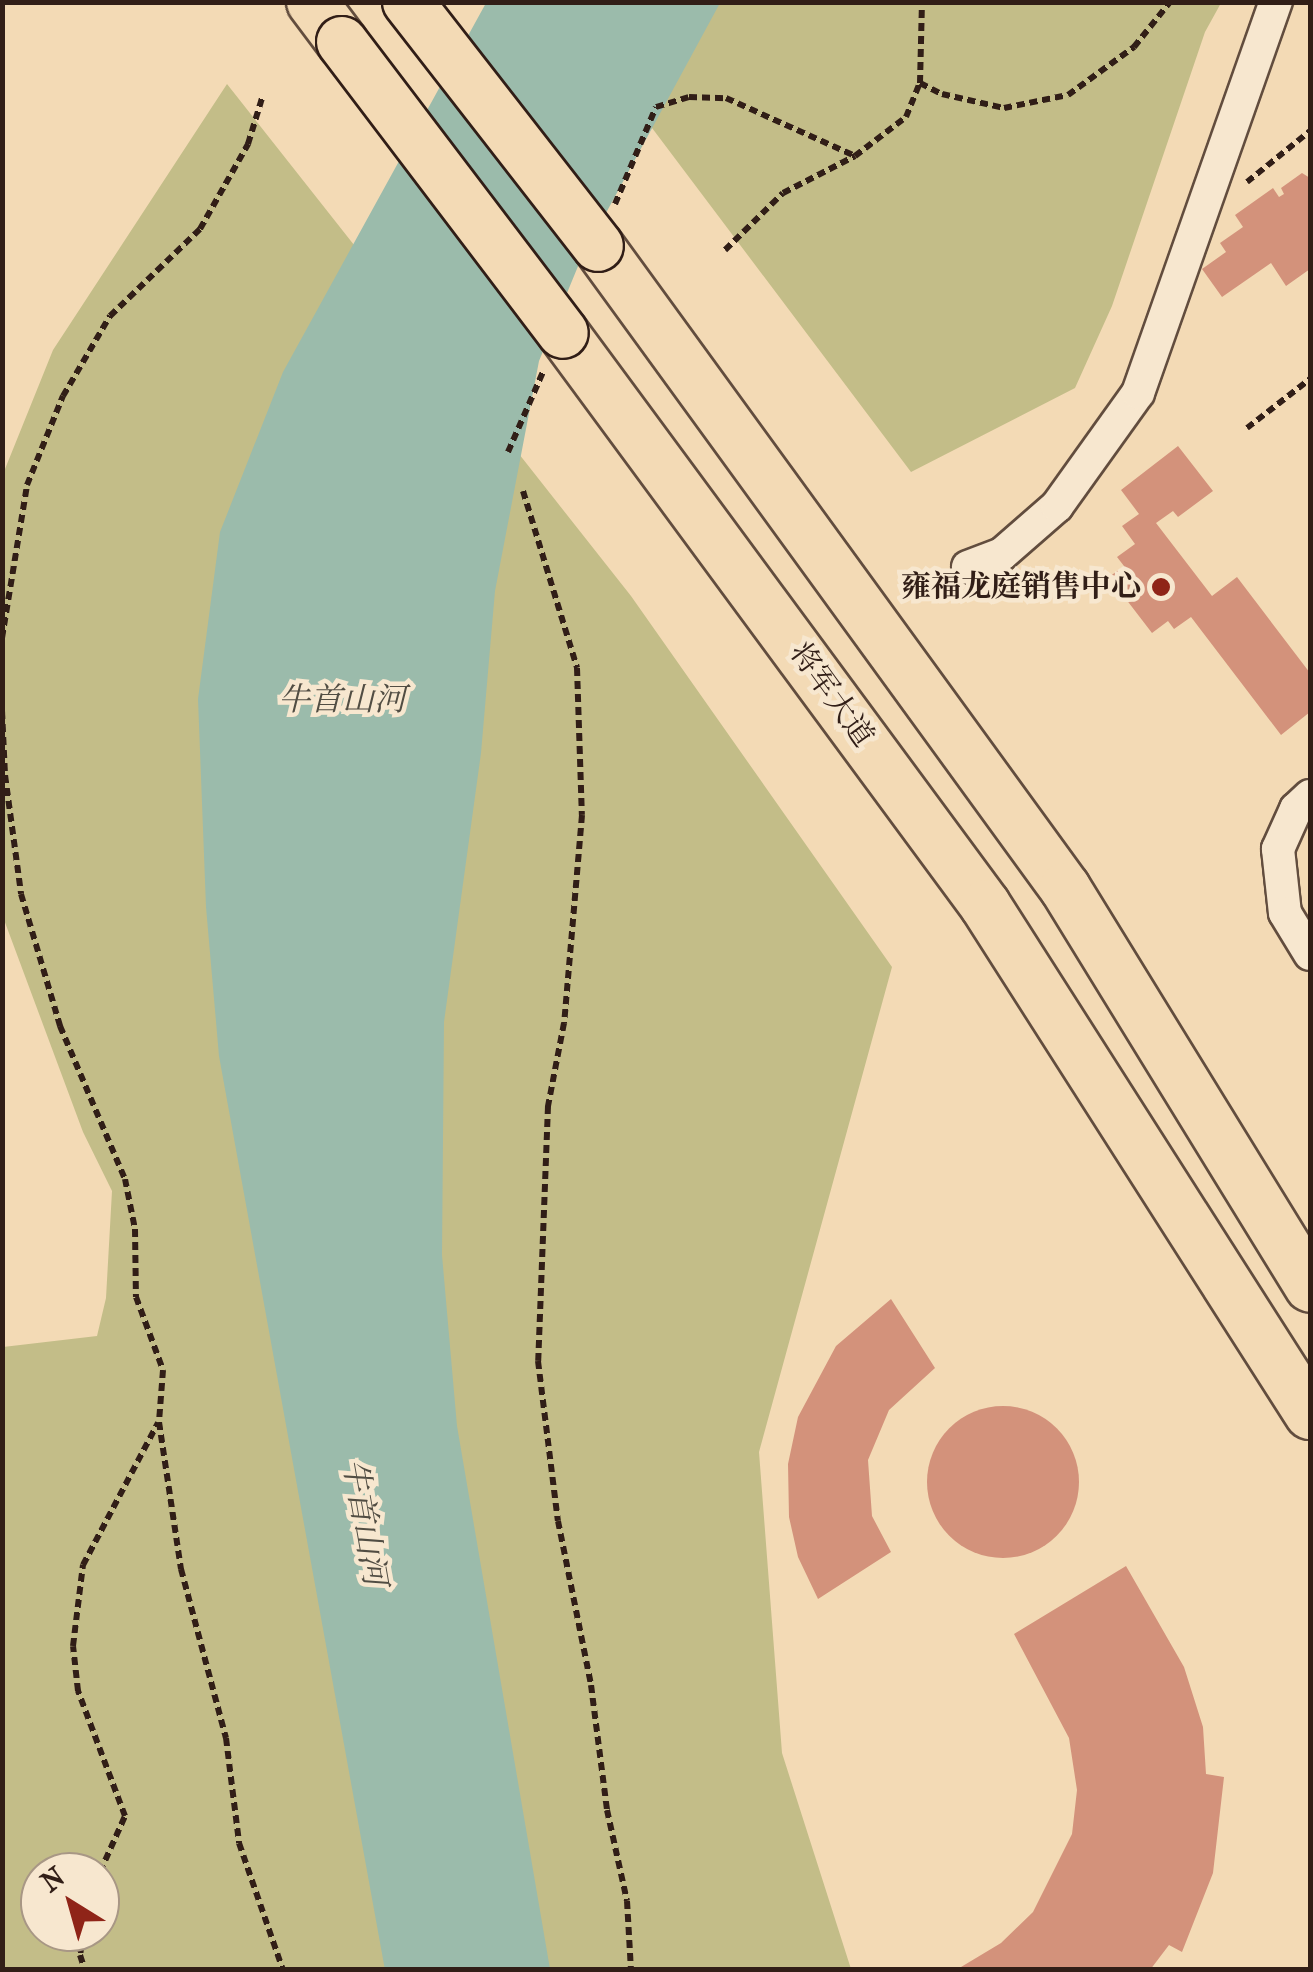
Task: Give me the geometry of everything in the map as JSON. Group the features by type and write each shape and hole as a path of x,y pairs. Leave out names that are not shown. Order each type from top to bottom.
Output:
{"main road":[{"name":"将军大道","path":"312,2 985,905 1310,1414"},
{"path":"408,2 598,246 1065,888 1310,1288"}],"street":[{"path":"968,567 1002,554 1057,506 1138,393 1276,2"},
{"path":"1310,796 1296,809 1278,848 1285,913 1310,954"}],"path":[{"path":"725,250 783,193 855,156 906,117 920,83 922,2"},
{"path":"920,83 942,94 1004,108 1068,95 1134,47 1170,2"},
{"path":"2,638 27,484 63,396 110,316 200,229 248,144 263,95"},
{"path":"656,106 704,95 726,98 855,156"},
{"path":"1201,215 1310,131"},
{"path":"1247,428 1310,379"},
{"path":"523,491 577,668 582,814 564,1023 548,1106 538,1362 558,1522 592,1685 607,1810 627,1901 631,1970"},
{"path":"2,711 5,776 20,894 60,1026 125,1179 135,1228 136,1297 162,1370 159,1422 181,1569 226,1738 238,1842 283,1970"},
{"path":"109,1852 126,1816 78,1690 73,1646 84,1564 159,1422"}],"shaded area":[{"path":"706,3 1221,3 1205,32 1112,306 1075,388 911,472 640,112"},
{"path":"227,84 631,596 892,967 759,1452 782,1753 851,1969 3,1969 3,1347 97,1336 106,1298 112,1191 83,1132 3,917 3,474 53,350"}],"water":[{"name":"牛首山河","path":"486,3 720,3 581,259 539,361 495,591 481,753 444,1022 442,1255 457,1426 550,1969 385,1970 219,1056 206,907 198,699 220,532 283,372"}],"building":[{"path":"1302,173 1310,178 1310,269 1286,286 1271,263 1222,297 1202,269 1226,252 1220,243 1243,227 1235,215 1273,188 1279,197 1284,194 1281,188"},
{"name":"雍福龙庭销售中心","path":"1178,446 1213,491 1178,517 1173,511 1156,523 1212,596 1237,577 1310,673 1310,712 1281,735 1191,617 1174,629 1168,621 1152,633 1109,577 1124,566 1117,557 1135,544 1122,526 1139,514 1121,490"},
{"path":"891,1299 935,1368 889,1410 868,1460 872,1516 891,1552 818,1599 798,1557 789,1517 788,1464 798,1417 836,1346"},
{"path":"1003,1406 1032,1411 1057,1428 1074,1453 1079,1482 1074,1511 1057,1536 1032,1553 1003,1558 974,1553 949,1536 932,1511 927,1482 932,1453 949,1428 974,1411"},
{"path":"1126,1566 1184,1667 1203,1727 1206,1774 1224,1777 1213,1873 1182,1952 1169,1945 1150,1970 956,1970 1001,1943 1033,1912 1072,1834 1077,1790 1069,1738 1014,1634"}],"place":[{"name":"雍福龙庭销售中心","path":"1161,587"}]}
